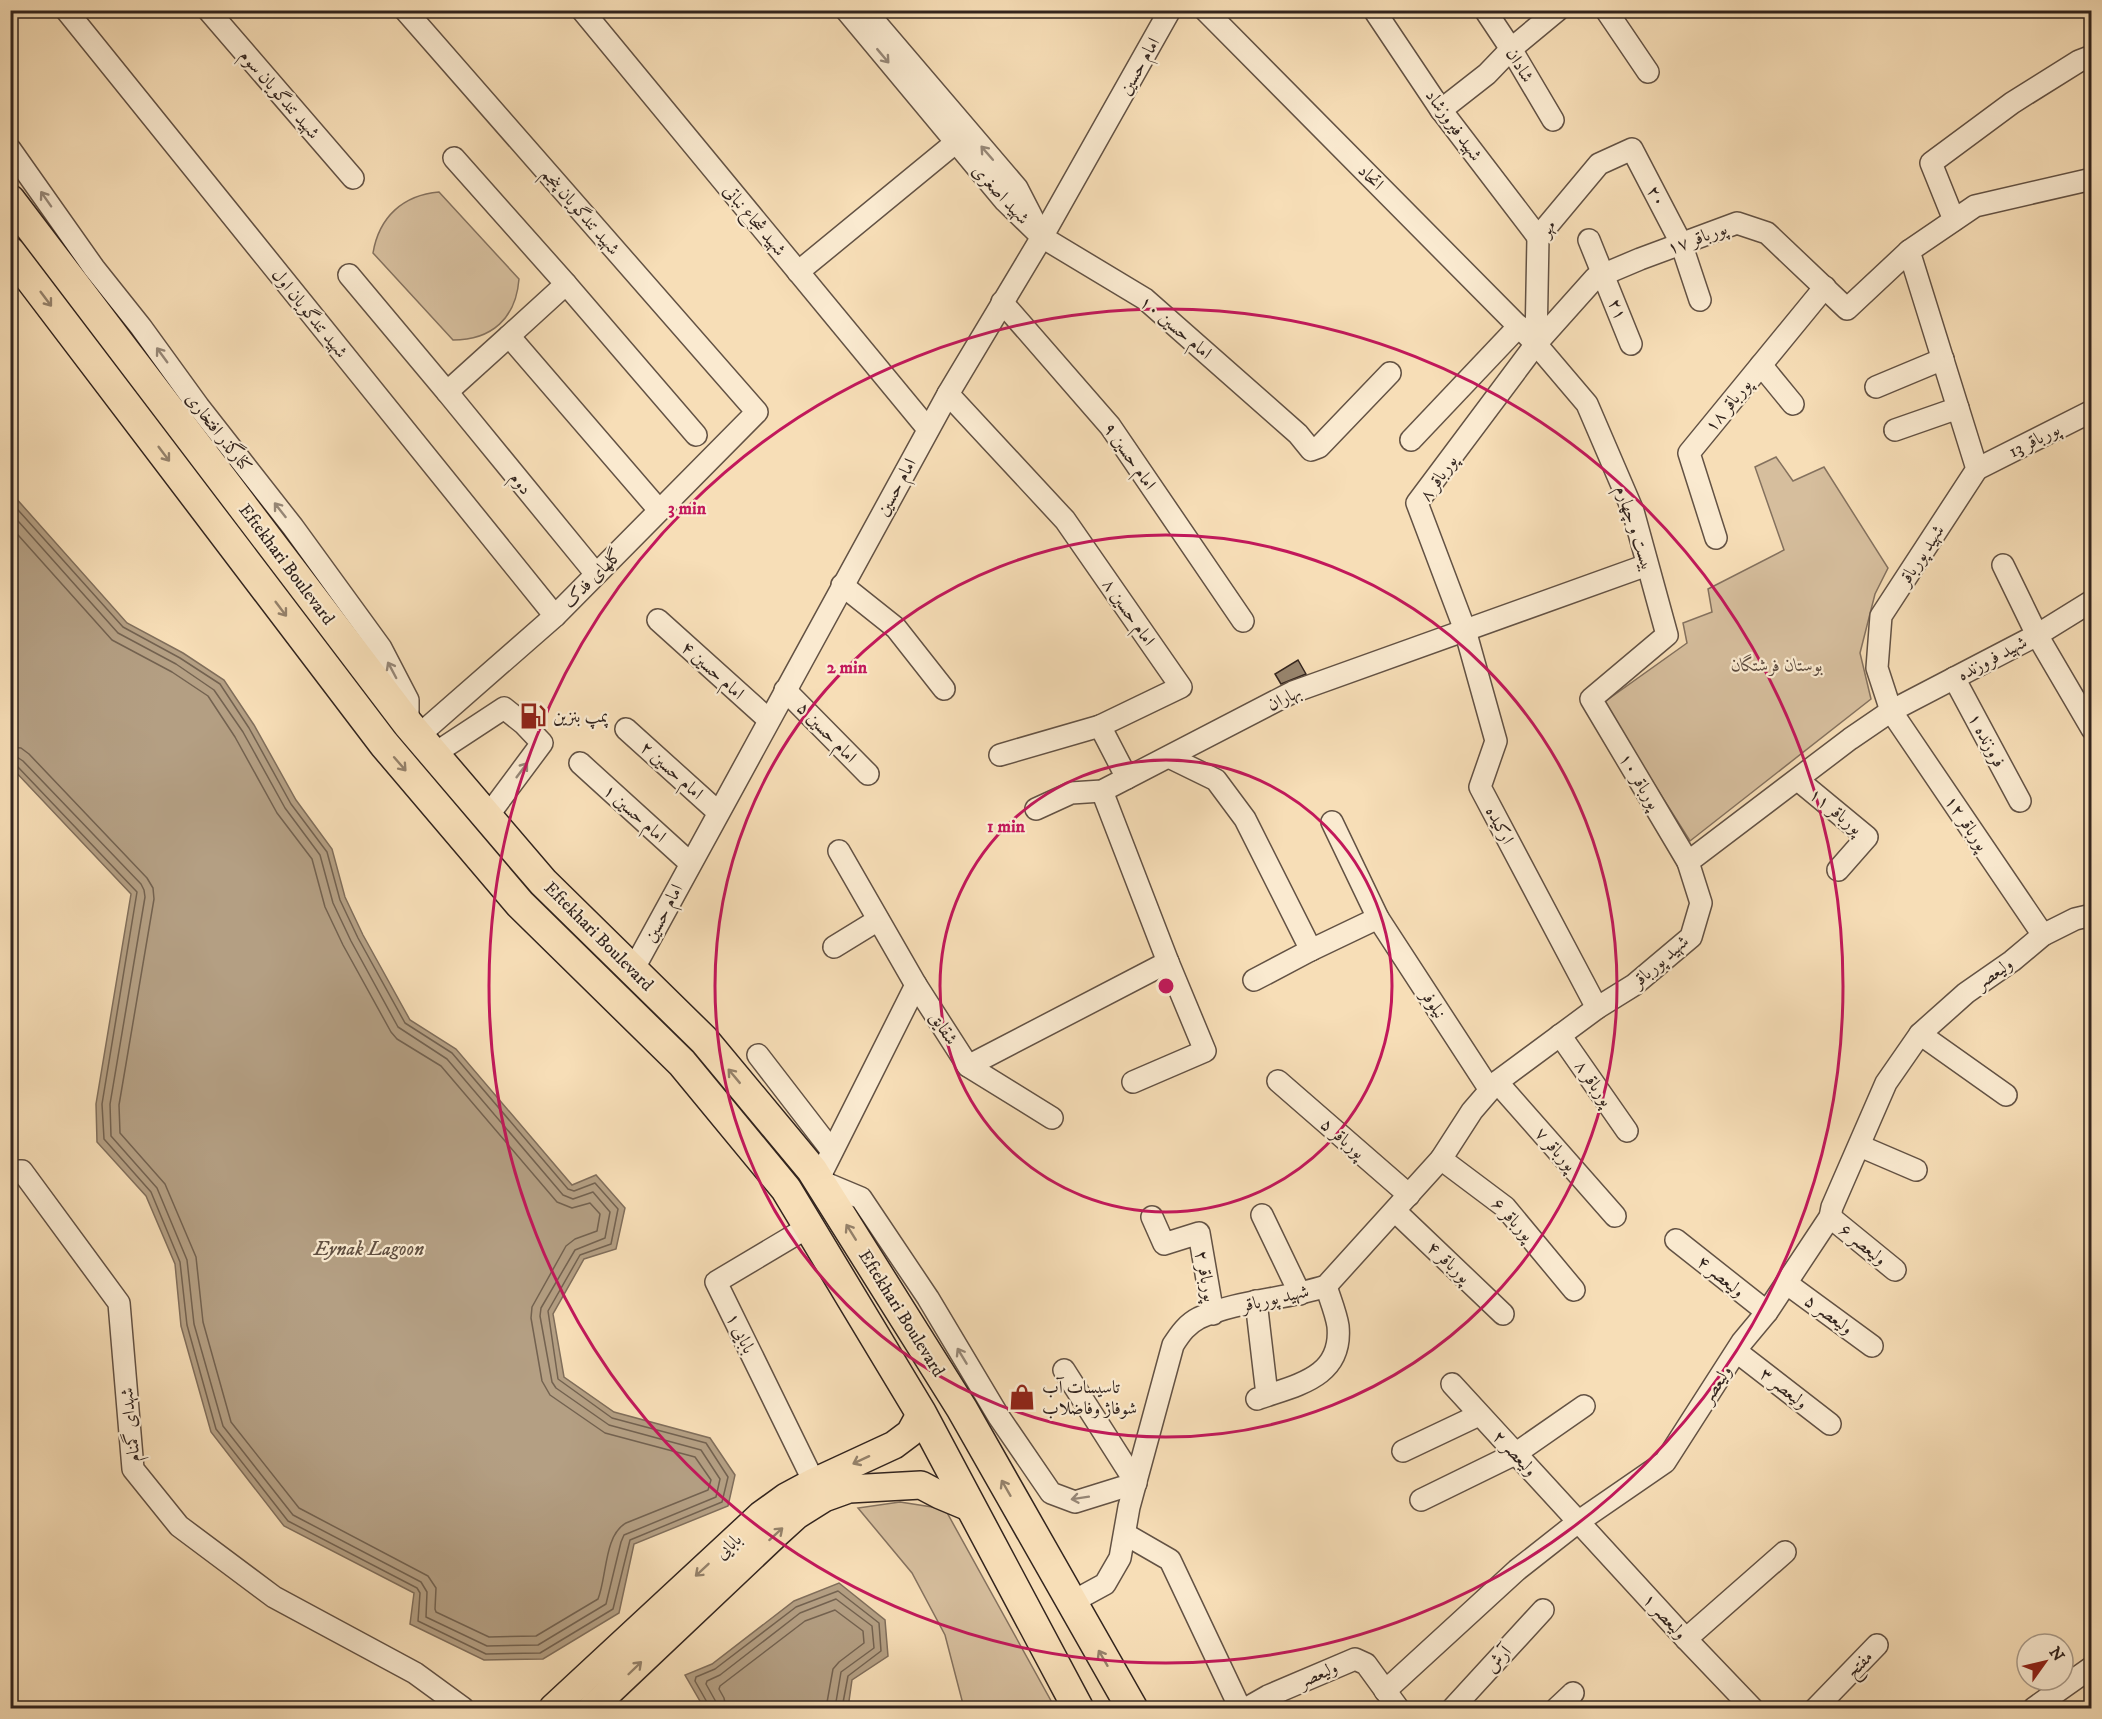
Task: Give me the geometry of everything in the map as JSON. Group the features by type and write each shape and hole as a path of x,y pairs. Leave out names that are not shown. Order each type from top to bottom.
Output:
{"highway":[{"name":"Eftekhari Boulevard","path":"10,200 420,738 543,882 704,1040 818,1180 962,1409 1132,1708"},
{"name":"Eftekhari Boulevard","path":"10,252 384,744 520,904 682,1063 786,1188 921,1413 1078,1708"}],"main road":[{"name":"بابایی","path":"553,1708 761,1515 786,1497 814,1482 894,1445 910,1433 921,1413"},
{"path":"894,1445 908,1458 912,1474 905,1485"},
{"name":"بابایی","path":"592,1708 797,1515 824,1498 849,1489 921,1485 971,1508"}],"street":[{"name":"شهید تندگویان اول","path":"66,10 555,616"},
{"name":"شهید تندگویان سوم","path":"208,10 353,177"},
{"name":"شهید تندگویان پنجم","path":"405,10 757,412"},
{"name":"شهید شجاع نباتی","path":"582,10 928,429"},
{"name":"شهید اصغری","path":"846,10 871,18 962,137 1017,188 1042,237"},
{"name":"امام حسین","path":"633,970 928,429 1042,237 1170,10"},
{"name":"اتحاد","path":"1204,10 1536,344"},
{"name":"شهید فیروزشاد","path":"1374,10 1441,110 1538,237"},
{"name":"شادان","path":"1485,10 1553,120"},
{"path":"1441,110 1487,74 1511,49 1558,10"},
{"path":"1606,10 1648,72"},
{"path":"1954,220 1931,163 2012,103 2079,61 2091,56"},
{"path":"798,272 962,137"},
{"name":"کنارگذر افتخاری","path":"10,149 94,267 293,527 381,648 408,700 420,738"},
{"name":"مهر","path":"1536,344 1538,237 1599,164 1632,150"},
{"name":"۲۰","path":"1632,150 1681,243 1700,300"},
{"path":"454,158 696,435"},
{"path":"1977,469 1909,251 1975,206 2091,179"},
{"name":"پورباقر ۱۷","path":"1536,344 1595,278 1681,243 1737,224 1767,233 1847,309 1909,251"},
{"name":"امام حسین ۱۰","path":"1042,237 1145,299 1298,434 1311,450 1319,447 1390,373"},
{"name":"۲۱","path":"1589,240 1631,344"},
{"name":"دوم","path":"349,275 596,574"},
{"path":"447,392 566,284"},
{"name":"پورباقر ۱۸","path":"1716,538 1689,453 1825,287"},
{"name":"امام حسین ۹","path":"1002,302 1110,426 1243,621"},
{"path":"1411,441 1519,326"},
{"path":"509,336 659,510"},
{"name":"بیست و چهارم","path":"1536,344 1587,404 1633,511 1667,635 1591,699"},
{"name":"پورباقر ۸","path":"1465,630 1418,503 1536,344"},
{"path":"1875,387 1942,359"},
{"path":"1761,365 1793,404"},
{"name":"امام حسین ۸","path":"948,394 1065,520 1181,687 1100,726 1000,755"},
{"path":"1894,430 1958,408"},
{"name":"پورباقر 13","path":"1977,469 2091,411"},
{"name":"گلهای فدک","path":"420,738 555,616 757,412"},
{"name":"شهید پورباقر","path":"1891,711 1877,668 1881,616 1977,469"},
{"name":"بهاران","path":"1102,791 1293,692 1647,565"},
{"path":"2003,565 2037,634 2091,729"},
{"path":"842,585 896,628 944,689"},
{"name":"شهید فروزنده","path":"1891,711 2037,634 2091,602"},
{"name":"امام حسین ۴","path":"658,620 769,720"},
{"name":"ارکیده","path":"1465,630 1496,741 1480,787 1597,1008"},
{"name":"فروزنده ۱","path":"1954,678 2020,801"},
{"name":"امام حسین ۵","path":"785,690 868,774"},
{"name":"پورباقر ۱۰","path":"1591,699 1688,862"},
{"path":"420,738 504,708 542,743 487,817"},
{"path":"1688,862 1850,739 1891,711"},
{"name":"پورباقر ۱۲","path":"1891,711 2043,935"},
{"path":"1100,726 1127,778"},
{"name":"امام حسین ۲","path":"626,729 718,812"},
{"path":"1169,757 1216,780 1245,819 1311,950"},
{"name":"امام حسین ۱","path":"580,763 690,862"},
{"name":"پورباقر ۱۱","path":"1798,780 1868,837 1838,870"},
{"path":"1036,809 1071,793 1102,791 1205,1051 1133,1082"},
{"name":"نیلوفر","path":"1332,822 1378,918 1494,1086"},
{"path":"839,850 916,985"},
{"name":"شهید پورباقر","path":"1071,1602 1105,1584 1120,1558 1136,1483 1173,1345 1182,1330 1197,1319 1213,1314 1256,1301 1300,1294 1326,1286 1441,1159 1472,1111 1494,1086 1597,1008 1634,985 1691,937 1701,903 1688,862"},
{"name":"ولیعصر","path":"1248,1708 1271,1702 1355,1659 1366,1664 1385,1691 1516,1570 1578,1522 1665,1462 1742,1342 1767,1312 1830,1217 1832,1207 1886,1083 1920,1034 1966,993 2012,961 2043,935 2075,919 2091,915"},
{"path":"1254,980 1378,918"},
{"path":"834,947 879,920"},
{"path":"968,1066 1168,962"},
{"name":"شقایق","path":"916,985 968,1066"},
{"name":"شقایق","path":"818,1180 916,985"},
{"path":"1920,1034 2006,1095"},
{"name":"پورباقر ۸","path":"1560,1035 1628,1131"},
{"path":"758,1055 832,1151"},
{"path":"968,1066 1052,1118"},
{"name":"پورباقر ۵","path":"1278,1081 1409,1195"},
{"name":"پورباقر ۷","path":"1494,1086 1615,1216"},
{"path":"1860,1146 1916,1170"},
{"name":"پورباقر ۶","path":"1441,1159 1505,1206 1574,1290"},
{"name":"شهدای گمنام","path":"16,1171 119,1303 134,1469 179,1526 274,1597 415,1673 463,1708"},
{"path":"818,1180 861,1198 928,1298 999,1417 1050,1493 1075,1502 1136,1483 1064,1370"},
{"name":"پورباقر ۴","path":"1395,1211 1503,1314"},
{"path":"1262,1215 1300,1294"},
{"name":"پورباقر ۲","path":"1152,1216 1164,1244 1198,1233 1213,1314"},
{"name":"ولیعصر ۶","path":"1830,1217 1896,1270"},
{"name":"بابایی ۱","path":"810,1226 716,1282 814,1482"},
{"name":"ولیعصر ۴","path":"1676,1240 1767,1312"},
{"name":"ولیعصر ۵","path":"1786,1283 1872,1346"},
{"path":"1256,1301 1262,1397 1304,1383 1325,1370 1336,1356 1338,1326 1326,1286"},
{"name":"ولیعصر ۳","path":"1737,1352 1830,1424"},
{"name":"ولیعصر ۲","path":"1452,1384 1578,1522"},
{"path":"1421,1500 1515,1454 1584,1406"},
{"path":"1403,1452 1479,1415"},
{"name":"ولیعصر ۱","path":"1578,1522 1752,1708"},
{"path":"1125,1534 1170,1560 1240,1708"},
{"path":"1686,1639 1785,1552"},
{"name":"آرش","path":"1453,1708 1543,1610"},
{"name":"مفتح","path":"1816,1708 1877,1645"},
{"path":"2034,1708 2091,1667"},
{"path":"415,1673 435,1708"},
{"path":"1385,1691 1398,1708"},
{"path":"1557,1708 1573,1693"}],"green space":[{"path":"439,192 519,279 513,305 500,324 479,336 467,339 453,340 373,253 381,229 395,210 414,198"},
{"name":"بوستان فرشتگان","path":"1776,457 1793,481 1824,467 1888,568 1875,594 1860,653 1871,699 1690,841 1603,703 1687,643 1683,623 1712,612 1708,589 1784,550 1755,467"},
{"path":"900,1502 945,1509 1055,1708 964,1708 945,1635 912,1573 858,1508"}],"water":[{"name":"Eynak Lagoon","path":"10,487 14,496 127,623 183,653 224,680 254,725 296,800 332,849 345,897 363,935 410,1020 456,1049 572,1185 596,1175 625,1208 616,1249 584,1259 553,1314 564,1377 614,1412 710,1438 735,1475 728,1506 634,1544 619,1613 543,1659 484,1660 410,1624 414,1593 284,1526 211,1432 181,1326 175,1264 146,1196 97,1142 96,1104 131,894 11,767"},
{"path":"839,1583 885,1620 888,1656 852,1680 848,1708 704,1708 685,1675 712,1664 794,1601"}],"building":[{"path":"1298,660 1306,674 1281,684 1275,674"}],"place":[{"name":"پمپ بنزین","path":"533,716"},
{"name":"تاسیسات آب شوفاژ وفاضلاب","path":"1022,1397"}]}
